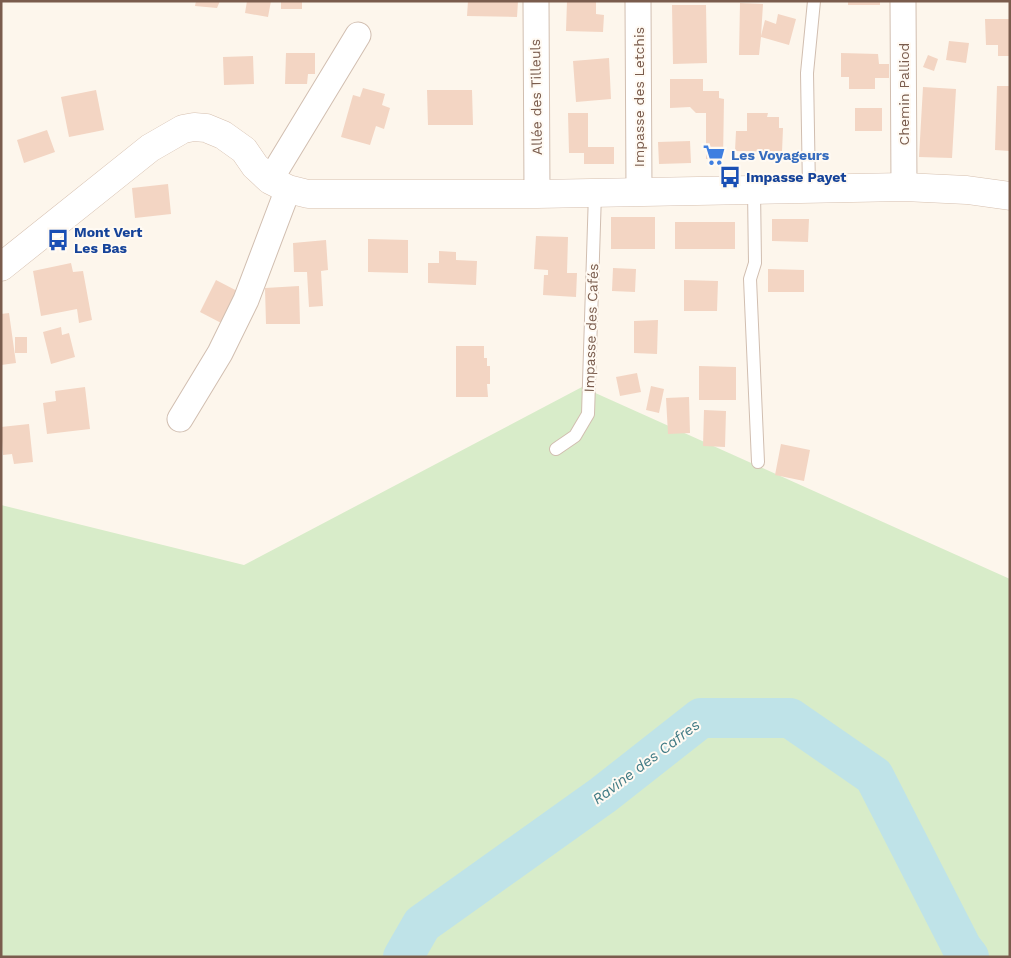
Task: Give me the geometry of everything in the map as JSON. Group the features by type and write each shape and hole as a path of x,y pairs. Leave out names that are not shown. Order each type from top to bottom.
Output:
{"main road":[{"path":"1,267 150,148 183,129 194,127 206,128 223,135 244,150 256,166 279,184 308,194 537,194 904,187 967,190 1010,196"}],"street":[{"name":"Allée des Tilleuls","path":"536,1 537,194"},
{"name":"Impasse des Letchis","path":"638,1 640,192"},
{"name":"Chemin Palliod","path":"903,1 904,187"},
{"path":"180,419 220,353 246,300 279,184 358,35"}],"lane":[{"path":"809,189 808,72 814,1"},
{"path":"754,190 755,263 750,279 758,462"},
{"name":"Impasse des Cafés","path":"556,449 575,436 588,414 595,193"}],"green space":[{"path":"582,387 1010,579 1010,957 1,957 1,505 244,565"}],"building":[{"path":"196,1 220,1 217,8 195,6"},
{"path":"247,1 271,1 268,17 245,13"},
{"path":"281,1 302,1 302,9 281,9"},
{"path":"468,1 518,1 517,17 467,16"},
{"path":"567,1 596,1 596,14 604,15 603,32 566,31"},
{"path":"848,1 880,1 880,5 848,5"},
{"path":"740,3 763,4 761,36 765,20 776,24 778,14 796,19 789,45 761,37 759,55 739,55"},
{"path":"672,5 706,5 707,63 673,64"},
{"path":"985,19 1010,19 1010,56 998,56 998,45 986,45"},
{"path":"949,41 969,43 966,63 946,60"},
{"path":"286,53 315,53 315,74 308,74 307,84 285,84"},
{"path":"841,53 878,54 879,64 889,64 889,78 875,78 875,89 849,89 849,77 841,77"},
{"path":"928,55 938,59 934,71 923,67"},
{"path":"253,56 254,84 224,85 223,57"},
{"path":"609,58 611,99 576,102 573,61"},
{"path":"670,79 703,79 703,91 719,91 719,98 724,99 723,160 706,159 706,113 696,113 690,107 670,108"},
{"path":"997,86 1010,86 1010,151 995,150"},
{"path":"923,87 956,89 952,158 919,157"},
{"path":"363,88 385,94 382,105 390,108 384,129 376,126 370,145 341,137 353,95 360,97"},
{"path":"96,90 104,130 69,137 61,97"},
{"path":"427,90 472,90 473,125 428,125"},
{"path":"855,108 882,108 882,131 855,131"},
{"path":"568,113 588,113 588,147 614,147 614,164 584,164 584,153 569,153"},
{"path":"747,113 768,113 767,117 779,117 779,128 783,128 782,152 735,151 736,131 747,131"},
{"path":"47,130 55,152 24,163 17,140"},
{"path":"690,141 691,163 659,164 658,142"},
{"path":"168,184 171,214 135,218 132,188"},
{"path":"611,217 655,217 655,249 611,249"},
{"path":"772,219 809,219 808,242 772,241"},
{"path":"675,222 735,222 735,249 675,249"},
{"path":"536,236 568,237 567,273 577,273 576,297 543,295 544,275 548,275 548,270 534,269"},
{"path":"368,239 408,240 408,273 368,272"},
{"path":"326,240 328,270 321,271 323,306 309,307 307,272 294,272 293,243"},
{"path":"439,251 456,252 456,260 477,261 476,285 428,283 428,263 439,263"},
{"path":"71,263 73,272 83,271 92,320 79,323 77,309 41,316 33,271"},
{"path":"613,268 636,269 635,292 612,291"},
{"path":"768,269 804,270 804,292 768,292"},
{"path":"216,280 243,294 227,326 200,312"},
{"path":"684,280 718,281 717,311 684,311"},
{"path":"299,286 300,324 266,324 265,288"},
{"path":"9,313 16,363 1,365 1,314"},
{"path":"658,320 657,354 634,353 634,321"},
{"path":"61,327 62,335 69,333 75,357 51,364 43,332"},
{"path":"15,337 27,337 27,353 15,353"},
{"path":"456,346 484,346 484,358 487,358 487,366 490,366 490,384 487,384 488,397 456,397"},
{"path":"699,366 736,367 736,400 699,400"},
{"path":"637,373 641,392 620,396 616,377"},
{"path":"651,386 664,389 659,413 646,410"},
{"path":"85,387 90,429 47,434 43,403 56,401 55,391"},
{"path":"689,397 690,433 668,434 666,398"},
{"path":"704,410 726,411 725,447 703,446"},
{"path":"29,424 33,462 14,464 12,454 3,455 1,427"},
{"path":"781,444 810,450 804,481 775,475"}],"waterway":[{"name":"Ravine des Cafres","path":"403,957 422,924 603,795 701,718 790,718 874,776 962,948 969,957"}],"place":[{"name":"Les Voyageurs","path":"714,155"},
{"name":"Impasse Payet","path":"730,177"},
{"name":"Mont Vert Les Bas","path":"58,240"}]}
